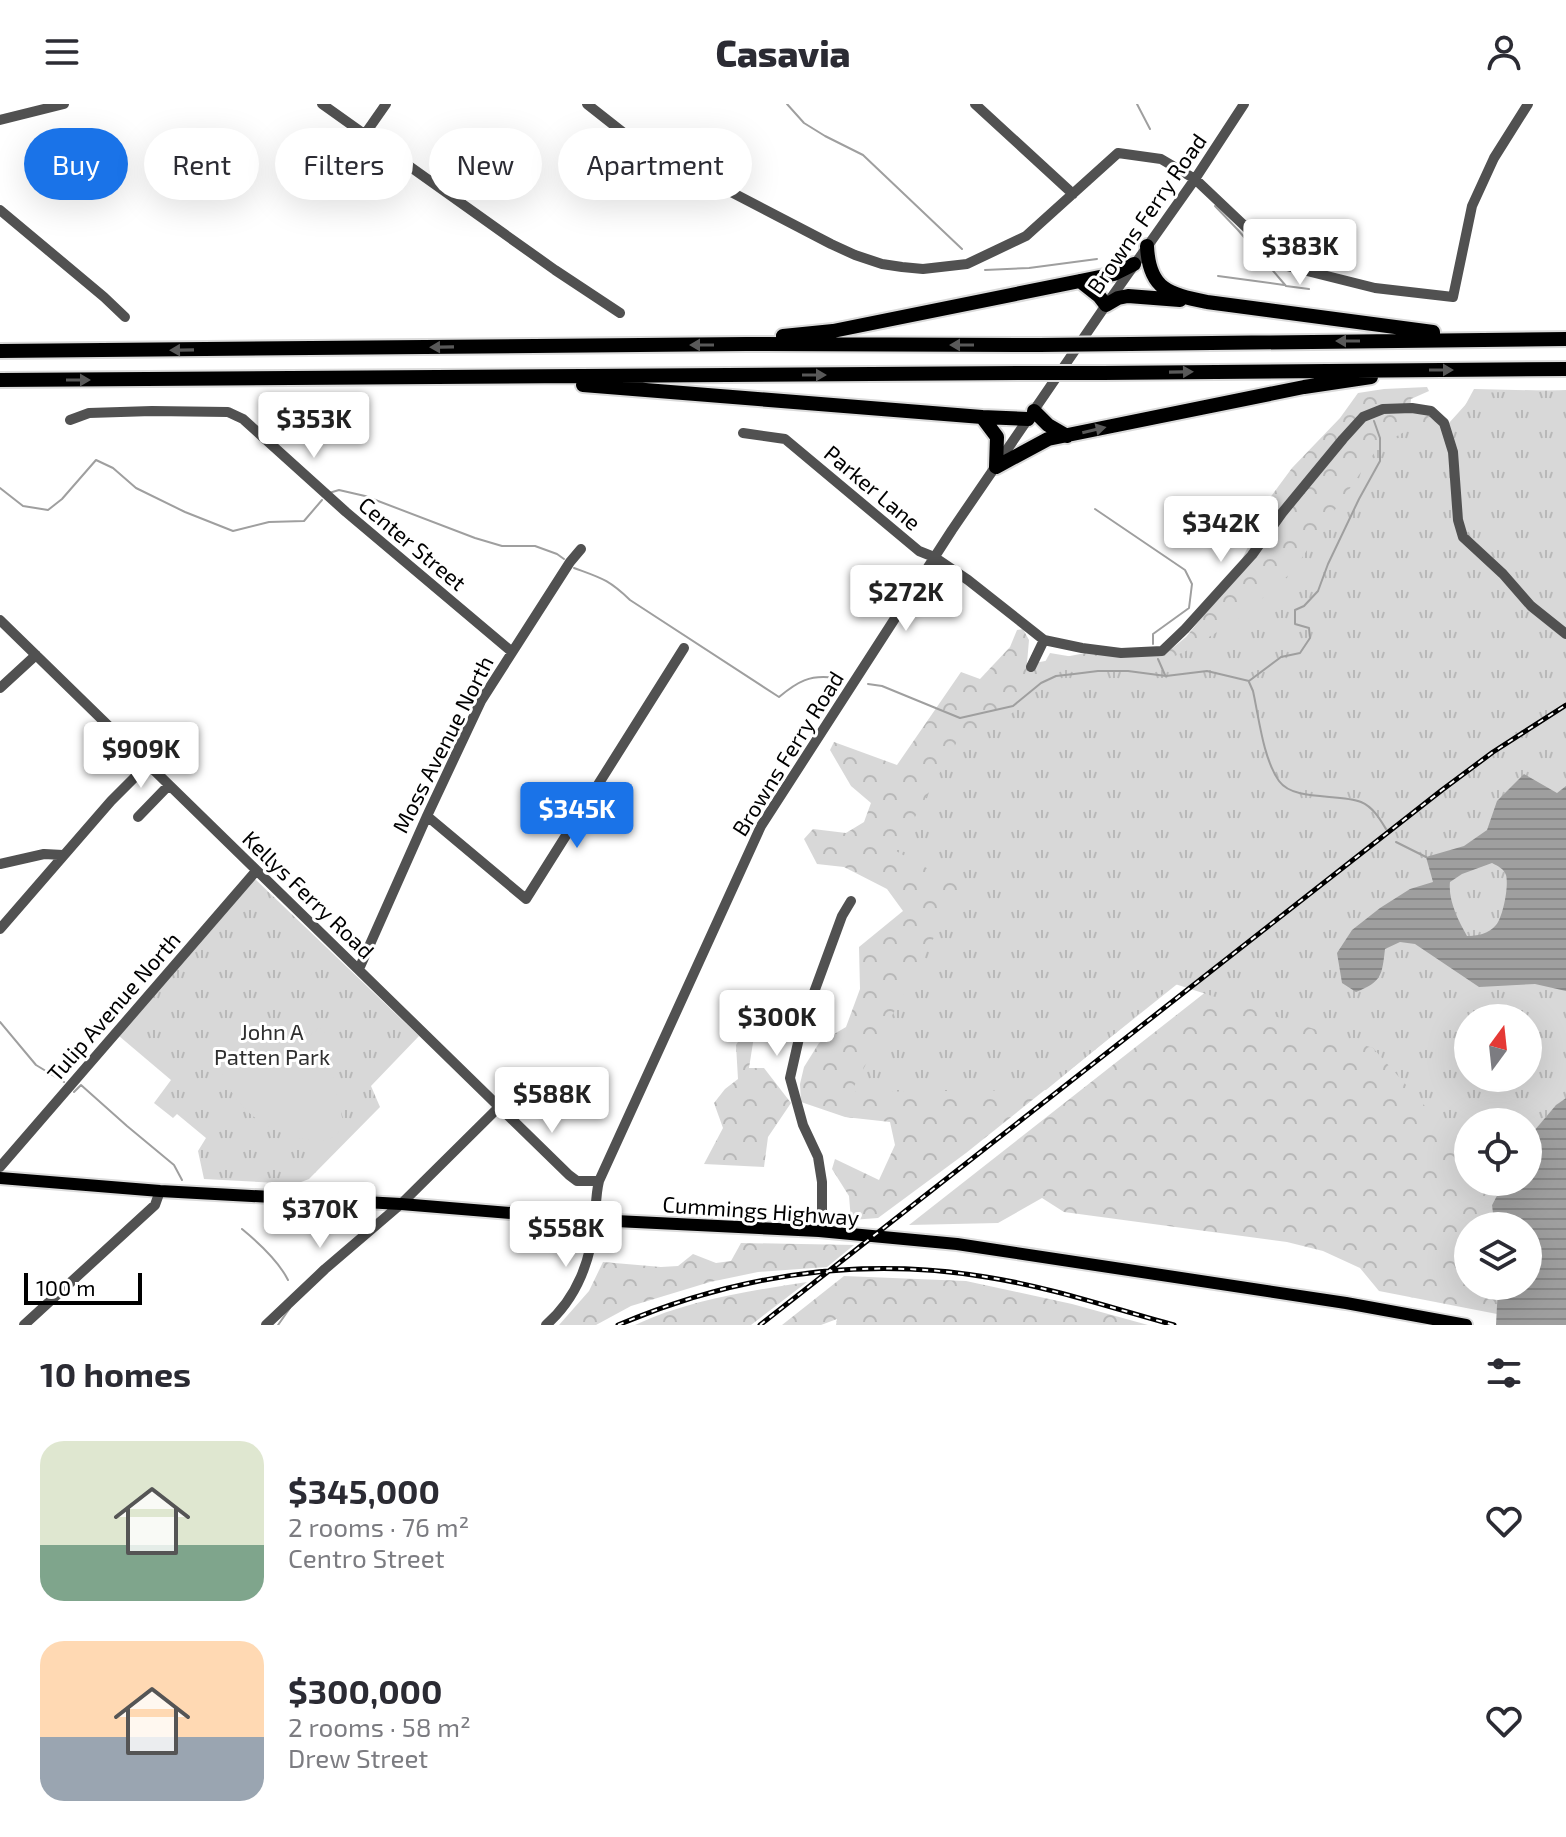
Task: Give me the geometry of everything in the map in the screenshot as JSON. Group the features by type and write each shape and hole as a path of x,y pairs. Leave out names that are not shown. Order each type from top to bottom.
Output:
{"highway":[{"path":"1147,246 1148,263 1157,283 1169,292 1207,302"},
{"path":"746,344 767,338 833,331 1114,274 1134,264"},
{"path":"1080,281 1106,305 1128,296 1207,302 1489,340"},
{"path":"0,351 1566,339"},
{"path":"0,380 1566,369"},
{"path":"996,467 1048,439 1304,387 1364,379 1397,370"},
{"path":"492,377 982,417 1031,415 1067,436"},
{"path":"982,417 997,437 996,467"}],"main road":[{"name":"Cummings Highway","path":"0,1178 595,1220 819,1231 995,1249 1466,1325"}],"street":[{"path":"0,120 64,104"},
{"path":"322,104 356,128"},
{"path":"369,128 386,104"},
{"path":"587,104 625,134 658,154 831,244 882,264 923,269 967,264 1026,236 1118,153 1161,159 1195,179 1287,266 1375,288 1453,297 1472,206 1494,158 1528,104"},
{"path":"975,104 1073,194"},
{"name":"Browns Ferry Road","path":"546,1325 567,1303 586,1267 599,1181 761,826 934,557 1244,104"},
{"path":"413,168 620,313"},
{"path":"0,210 125,317"},
{"name":"Parker Lane","path":"743,433 785,439 919,551 934,557 968,580 1044,640 1121,653 1162,651 1185,629 1252,555 1282,513 1363,417 1383,409 1431,411 1444,423 1453,452 1458,520 1463,537 1503,574 1531,606 1566,634"},
{"name":"Center Street","path":"70,420 89,413 152,411 228,412 243,419 355,520 512,652"},
{"name":"Moss Avenue North","path":"359,969 481,701 581,549"},
{"name":"Kellys Ferry Road","path":"0,620 569,1175 577,1181 599,1181"},
{"path":"1031,667 1044,640"},
{"path":"427,816 526,899 684,648"},
{"path":"0,688 36,655"},
{"path":"0,929 111,800 148,764"},
{"path":"138,817 169,785"},
{"path":"0,864 44,854 63,855"},
{"name":"Tulip Avenue North","path":"0,1167 256,871"},
{"path":"819,1231 822,1182 818,1157 803,1125 790,1078 802,1025 842,916 851,901"},
{"path":"266,1325 401,1204 499,1107"},
{"path":"24,1325 155,1205 160,1191"}],"green space":[{"path":"1427,387 1429,391 1411,399 1410,412 1426,414 1453,428 1474,389 1566,391 1286,897 966,1153 878,1218 851,1220 849,1196 832,1169 835,1159 879,1180 895,1145 890,1122 845,1117 801,1102 800,1084 804,1067 819,1043 846,1027 860,989 859,947 903,911 887,889 844,867 817,864 804,839 813,829 846,833 864,822 871,803 851,786 830,750 834,742 897,765 961,672 980,679 1010,647 1017,630 1023,629 1029,640 1027,663 1090,652 1164,655 1186,637 1230,583 1250,543 1247,529 1292,468 1340,418 1358,393"},
{"path":"1566,390 1566,1098 1542,1122 1542,1108 1454,1108 1454,1135 1373,1048 1175,984 1046,1090 851,1092 961,887 896,851 963,731 982,736 1020,707 1050,653 1109,663 1157,664 1186,651 1240,618 1292,572 1379,446 1415,426 1440,433 1476,393"},
{"name":"John A Patten Park","path":"255,879 419,1036 371,1086 380,1107 309,1179 296,1184 204,1179 198,1151 206,1138 177,1114 173,1118 154,1103 171,1080 119,1036"},
{"path":"1328,896 1535,984 1540,1004 1454,1004 1454,1092 1542,1092 1542,1010 1566,1098 1542,1122 1542,1108 1454,1108 1454,1196 1497,1196 1493,1212 1454,1212 1454,1300 1498,1300 1497,1314 1379,1291 1360,1268 1323,1251 1287,1242 1064,1212 1042,1198 998,1223 909,1225"},
{"path":"319,1028 326,1033 326,1046 344,1126 330,1139 321,1141 289,1136 248,1112 229,1087 218,1057 309,1036"},
{"path":"747,1028 755,1030 749,1068 764,1068 791,1103 768,1137 764,1167 704,1164 723,1128 714,1103 738,1079 736,1045"},
{"path":"741,1243 854,1245 827,1267 758,1272 710,1282 631,1306 596,1325 559,1325 589,1291 603,1262 678,1266 693,1254 716,1263 731,1261"},
{"path":"844,1276 966,1281 1072,1304 1148,1325 836,1325 837,1319 821,1325 782,1325"},
{"path":"807,1282 751,1325 635,1325 698,1303"}],"shaded area":[{"path":"1524,774 1557,793 1566,786 1566,991 1535,984 1479,987 1415,944 1400,942 1385,949 1381,971 1371,985 1356,992 1342,983 1337,953 1352,930 1410,889 1433,882 1426,857 1464,846 1487,830 1497,801","holes":["1492,863 1504,871 1507,880 1501,915 1490,931 1467,936 1452,903 1450,882"]},
{"path":"1566,1098 1566,1325 1496,1325 1497,1300 1542,1300 1542,1212 1493,1212 1492,1205 1497,1196 1542,1196 1542,1122"}],"waterway":[{"path":"787,104 804,123 863,155 962,249"},
{"path":"1137,104 1150,129"},
{"path":"1215,206 1286,286 1309,289"},
{"path":"985,270 1097,259"},
{"path":"1218,276 1284,285"},
{"path":"868,684 882,686 960,718 1013,706 1041,683 1056,676 1098,671 1166,676 1207,671 1249,681 1281,657 1300,653 1310,638 1309,628 1295,624 1295,610 1304,606 1318,591 1328,564 1380,461 1380,438 1374,421"},
{"path":"0,488 23,506 48,510 62,499 96,460 113,468 136,488 233,531 269,522 304,521 322,500"},
{"path":"329,493 339,490 365,496 475,538 502,546 535,546 564,559"},
{"path":"1095,509 1185,570 1192,584 1189,608 1153,634 1153,644"},
{"path":"574,568 610,583 630,600 779,697 804,680 835,678"},
{"path":"1158,659 1165,675"},
{"path":"1249,682 1265,750 1279,781 1295,792 1361,802 1373,810 1386,829"},
{"path":"1396,842 1426,857"},
{"path":"0,1022 36,1065 64,1082"},
{"path":"74,1092 81,1085 174,1165 182,1180"},
{"path":"242,1229 274,1259 288,1280"},
{"path":"278,1325 290,1308"}],"railway":[{"path":"760,1325 1442,790 1493,752 1566,705"},
{"path":"618,1325 707,1293 753,1282 799,1274 892,1269 939,1271 1010,1281 1174,1325"}]}
